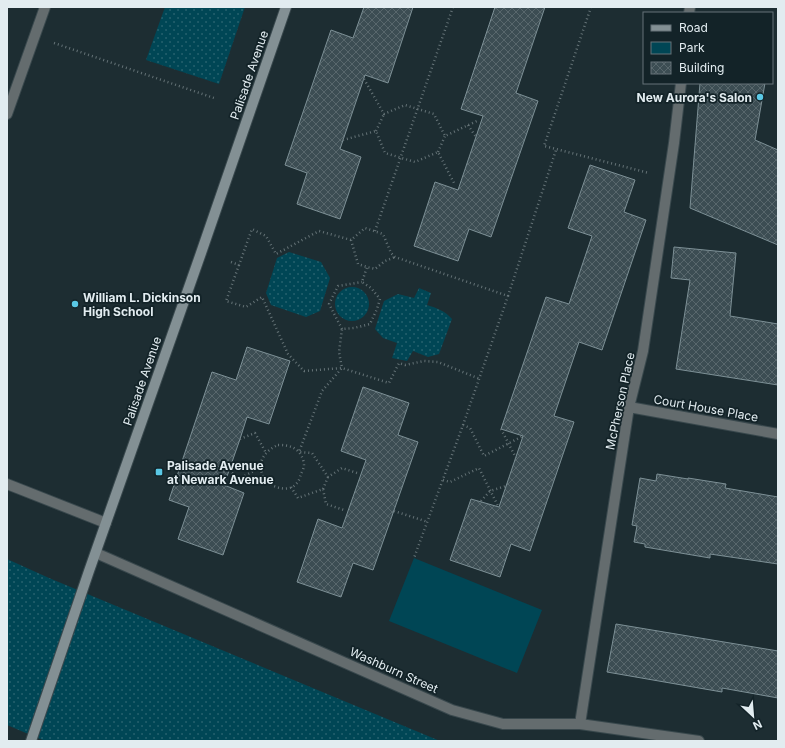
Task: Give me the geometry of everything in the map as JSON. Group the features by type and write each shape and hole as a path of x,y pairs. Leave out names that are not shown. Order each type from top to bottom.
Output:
{"main road":[{"name":"Palisade Avenue","path":"33,737 286,7"}],"street":[{"path":"7,114 45,7"},
{"name":"McPherson Place","path":"580,724 629,407 644,351 674,144 681,84"},
{"name":"Court House Place","path":"629,407 778,434"},
{"path":"7,484 106,523"},
{"name":"Washburn Street","path":"96,553 452,710 503,724 580,724 699,741"}],"path":[{"path":"375,231 453,7"},
{"path":"591,7 544,146 651,173"},
{"path":"34,37 214,98"},
{"path":"364,79 384,114"},
{"path":"445,136 434,114 406,105 384,114 376,131 385,153 415,162 438,152 445,136 477,121"},
{"path":"468,125 476,137"},
{"path":"343,140 376,131"},
{"path":"414,558 464,426 556,150"},
{"path":"438,152 455,185"},
{"path":"351,240 365,228 375,231 383,234 391,253 395,257 508,296"},
{"path":"351,240 319,231 276,254 266,236 252,229 226,301 246,307 262,296 288,354 304,372 342,368 389,383 399,363 405,365 424,361 438,362 480,379"},
{"path":"351,240 358,264 375,269 385,261 395,257"},
{"path":"231,262 239,265"},
{"path":"362,282 367,267"},
{"path":"342,329 370,324 377,309 380,299 371,288 362,282 338,286 329,304 342,329 339,352 342,368"},
{"path":"299,452 322,391 342,368"},
{"path":"464,426 470,428 484,456 523,436"},
{"path":"501,429 516,458"},
{"path":"240,438 255,433 266,453"},
{"path":"278,445 286,445 293,447 299,452 303,458 304,465 297,483 291,487 278,488 266,481 262,474 262,460 271,448 278,445"},
{"path":"299,452 312,453 328,477"},
{"path":"229,470 239,479 261,467"},
{"path":"344,510 326,504 323,489 328,477 342,468 357,473"},
{"path":"443,480 450,482 479,468 499,508"},
{"path":"481,501 490,490 506,486"},
{"path":"291,487 298,498 323,489"},
{"path":"394,511 428,522"}],"green space":[{"path":"165,7 245,7 219,84 146,60"},
{"path":"289,252 321,262 330,278 320,311 306,317 271,305 266,293 277,258"},
{"path":"352,287 364,292 369,304 364,316 352,321 340,316 335,304 340,292"},
{"path":"419,288 431,293 427,305 441,310 452,319 439,354 428,357 413,351 407,361 392,358 397,343 383,338 375,329 384,301 398,294 414,298"},
{"path":"414,558 542,610 517,673 389,621"},
{"path":"7,559 49,578 440,741 45,741 7,725"}],"building":[{"path":"364,7 413,7 388,83 365,75 340,149 361,157 340,219 297,204 307,173 285,165 331,30 353,38"},
{"path":"495,7 545,7 516,93 538,101 491,237 469,229 458,261 414,246 435,182 458,190 483,116 461,109"},
{"path":"700,84 765,84 755,140 778,150 778,245 690,208"},
{"path":"590,165 635,180 624,212 646,220 602,350 579,342 554,416 574,422 530,551 511,544 500,577 450,560 471,499 499,507 523,436 501,429 546,297 569,304 592,236 568,228"},
{"path":"674,247 736,253 730,316 778,324 778,385 676,369 690,280 671,278"},
{"path":"247,347 290,361 269,424 247,417 224,485 244,493 223,555 178,539 189,507 169,500 212,372 236,380"},
{"path":"363,387 409,403 398,435 418,442 373,570 353,563 341,597 297,582 318,519 342,528 366,460 341,451"},
{"path":"657,474 726,484 725,488 778,497 778,564 710,554 710,558 645,547 645,544 634,542 637,526 632,525 640,478 656,481"},
{"path":"616,624 778,651 778,698 722,688 722,692 607,672"}],"place":[{"name":"New Aurora's Salon","path":"760,97"},
{"name":"William L. Dickinson High School","path":"75,304"},
{"name":"Palisade Avenue at Newark Avenue","path":"159,472"}]}
